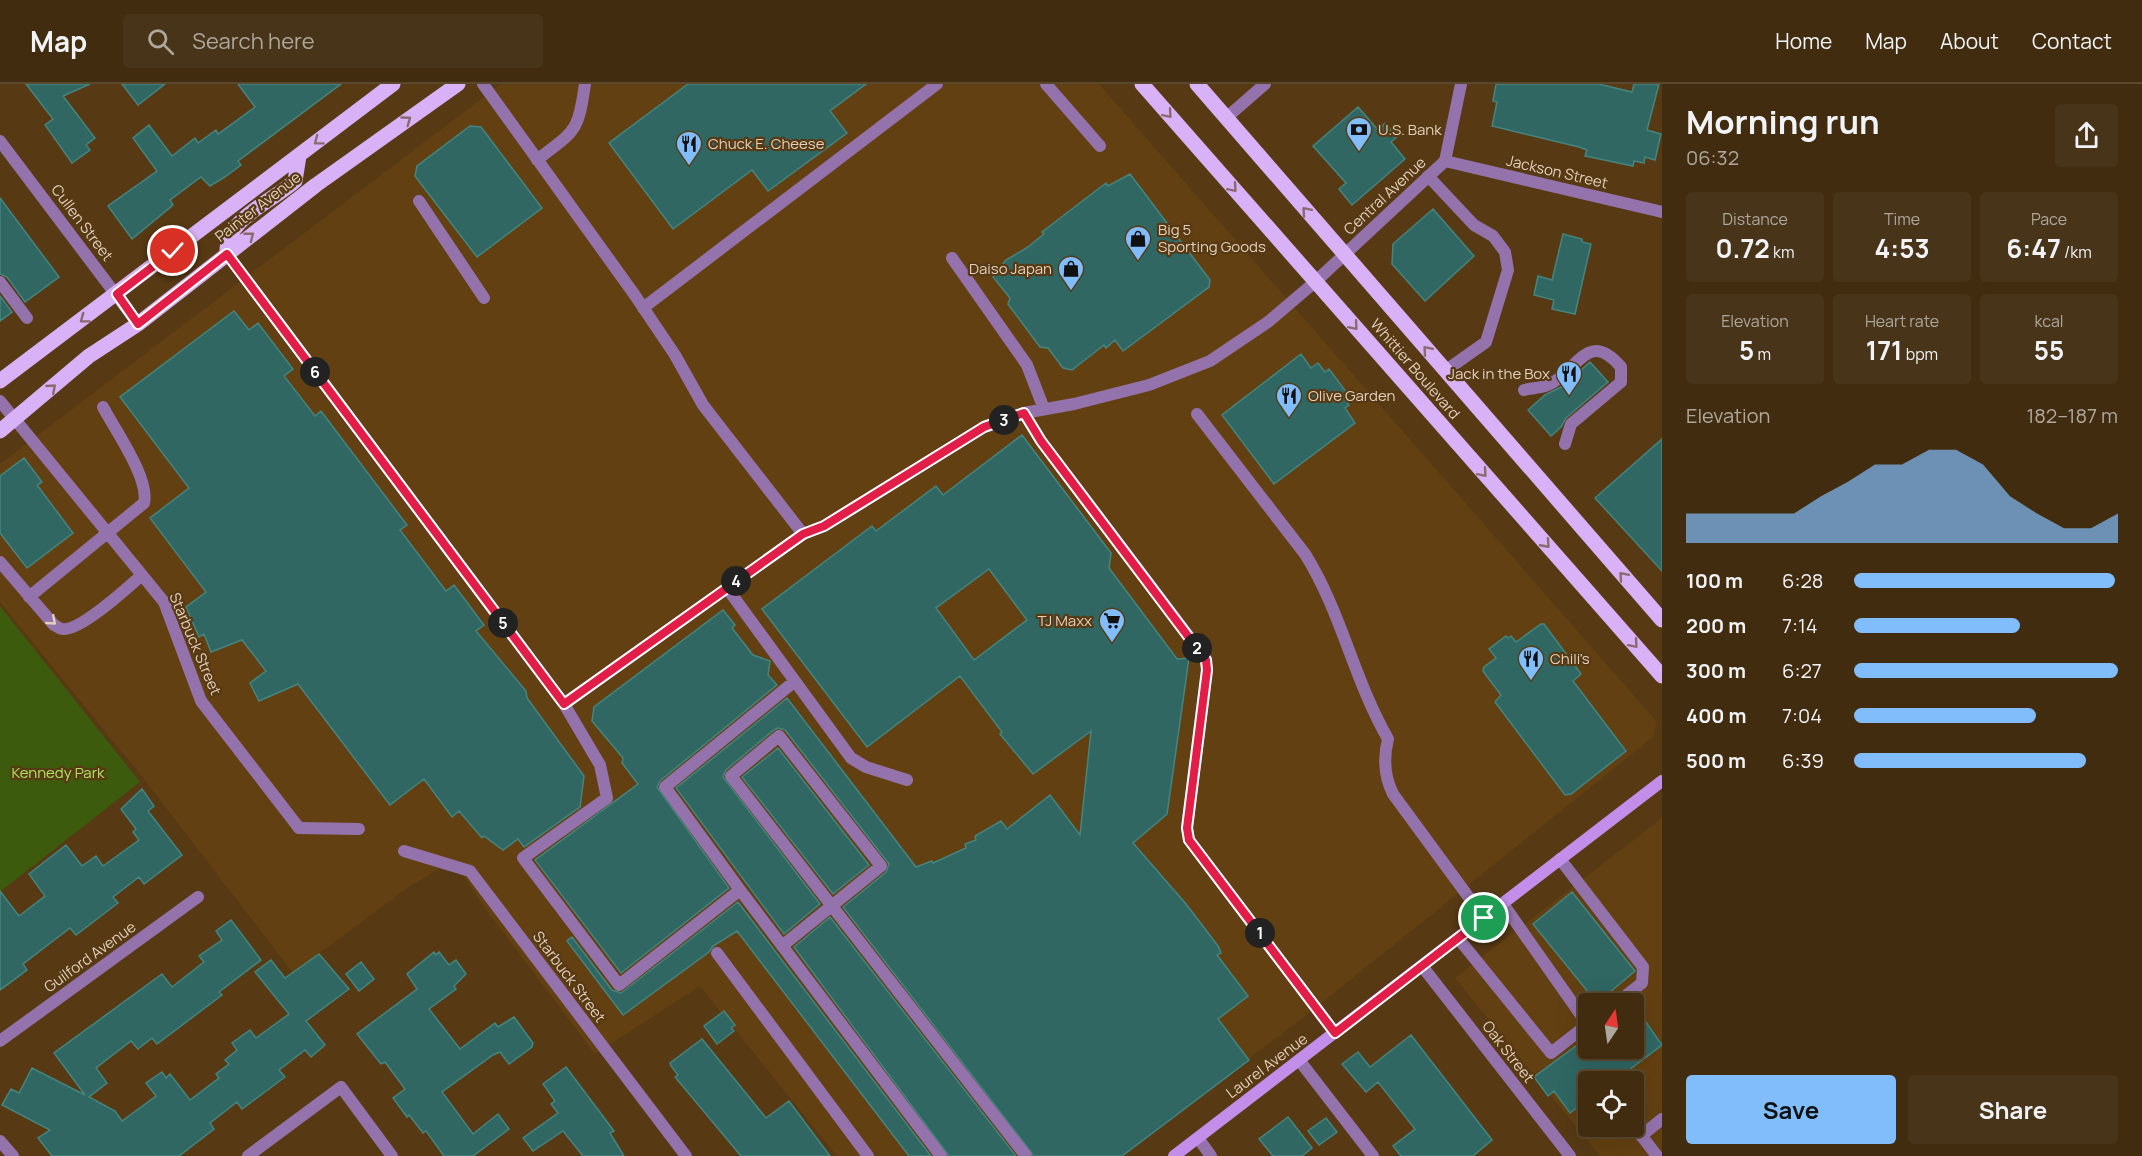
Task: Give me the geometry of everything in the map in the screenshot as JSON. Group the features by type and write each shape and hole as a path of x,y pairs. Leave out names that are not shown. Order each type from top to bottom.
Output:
{"main road":[{"name":"Painter Avenue","path":"0,381 393,84"},
{"name":"Painter Avenue","path":"0,430 89,356 138,324 316,185 458,84"},
{"name":"Whittier Boulevard","path":"1142,84 1662,676"},
{"name":"Whittier Boulevard","path":"1197,84 1662,620"},
{"path":"227,254 226,244 234,229 295,181 299,156"}],"street":[{"path":"483,84 643,308 675,355 703,405 803,534"},
{"path":"537,160 575,130 581,116 585,84"},
{"path":"643,308 937,84"},
{"path":"1046,84 1100,146"},
{"path":"1226,118 1265,84"},
{"name":"Central Avenue","path":"564,704 803,534 824,526 984,427 1024,413 1149,385 1210,361 1268,322 1315,282 1445,161 1461,84"},
{"name":"Cullen Street","path":"0,141 138,324"},
{"name":"Jackson Street","path":"1445,161 1662,212"},
{"path":"1428,176 1474,225 1493,236 1505,252 1508,270 1486,342 1445,371"},
{"path":"419,201 484,298"},
{"path":"227,254 564,704 600,765 607,798 523,858 619,984 740,890"},
{"path":"952,258 1027,365 1044,409"},
{"path":"0,282 27,318"},
{"path":"1524,390 1549,385 1587,353 1599,351 1610,354 1621,367 1621,382 1571,424 1565,444"},
{"name":"Starbuck Street","path":"0,401 164,602 201,701 299,828 359,829"},
{"path":"29,597 144,502 146,493 139,474 103,407"},
{"path":"1024,413 1041,441 1206,660 1207,670 1187,828 1189,840 1335,1033"},
{"path":"1197,414 1305,554 1320,578 1371,711 1388,739 1383,756 1388,784 1484,918"},
{"path":"0,562 54,625 62,629 73,627 142,575"},
{"path":"727,588 851,758 866,767 907,780"},
{"path":"795,681 664,787 941,1156"},
{"path":"782,946 833,907 881,866 779,736 730,776 833,907 1026,1156"},
{"name":"Laurel Avenue","path":"1174,1156 1662,781"},
{"name":"Starbuck Street","path":"404,851 470,871 686,1156"},
{"path":"1560,859 1643,967 1642,983 1629,993"},
{"name":"Guilford Avenue","path":"0,1041 198,897"},
{"path":"1503,903 1578,1010"},
{"path":"1458,938 1551,1053 1578,1032"},
{"path":"717,953 868,1156"},
{"name":"Oak Street","path":"1422,966 1570,1156"},
{"path":"1299,1060 1373,1156"},
{"path":"248,1156 341,1087 392,1156"},
{"path":"1644,1128 1662,1119"},
{"path":"1642,1137 1657,1156"},
{"path":"1198,1138 1212,1156"},
{"path":"0,1141 13,1156"}],"shaded area":[{"path":"501,84 1099,84 1657,722 1653,737 1295,1024 1118,1156 837,1156 700,986 595,1054 487,911 461,872 444,866 407,888 293,973 144,779 0,602 0,464"},
{"path":"1662,818 1662,1156 1600,1156 1585,1137 1644,1137 1644,1071 1578,1071 1578,1129 1455,978"}],"green space":[{"name":"Kennedy Park","path":"0,606 140,782 1,891 0,890"}],"building":[{"path":"26,84 90,84 63,96 95,138 86,145 90,150 72,163 45,125 53,119"},
{"path":"122,84 165,84 138,105"},
{"path":"238,84 341,84 238,161 241,165 225,177 210,186 201,177 170,200 173,205 132,239 108,206 157,171 133,138 149,125 172,156 195,138 198,143 216,130 218,134 255,107"},
{"path":"688,84 866,84 830,111 847,133 768,191 752,170 673,229 609,143"},
{"path":"1496,84 1599,84 1632,92 1634,84 1659,84 1647,130 1661,134 1655,160 1645,157 1644,163 1634,161 1633,166 1585,156 1587,150 1579,147 1492,126 1497,102 1493,101"},
{"name":"U.S. Bank","path":"1358,107 1378,130 1385,123 1397,137 1391,142 1405,159 1352,205 1339,189 1346,183 1313,146"},
{"path":"470,126 481,127 542,208 477,257 415,176 417,166"},
{"path":"1130,174 1210,280 1209,287 1123,351 1115,340 1106,348 1104,345 1072,370 1063,368 1048,348 1040,347 1008,304 1010,298 993,277 1004,269 1001,266 1006,260 1028,247 1044,234 1042,232 1106,183 1108,186"},
{"path":"0,198 59,277 25,302 7,277 0,274"},
{"path":"1433,209 1474,256 1425,301 1392,264 1393,244"},
{"path":"1563,234 1591,244 1575,314 1552,309 1554,300 1534,295 1538,276 1552,280"},
{"path":"0,296 12,312 0,321"},
{"path":"234,311 249,330 258,323 293,369 284,376 315,416 321,411 407,525 400,530 446,591 454,585 484,625 476,631 526,691 527,698 584,776 580,807 524,847 518,839 503,850 484,836 482,838 459,811 452,817 424,779 390,805 298,684 259,701 250,683 266,671 242,640 211,652 204,634 199,637 186,607 206,592 150,518 189,488 120,397"},
{"name":"Olive Garden","path":"1301,354 1311,368 1318,363 1325,372 1329,369 1347,393 1342,396 1349,405 1345,408 1355,423 1274,484 1222,415"},
{"name":"Jack in the Box","path":"1590,362 1608,382 1566,418 1561,427 1551,436 1528,410 1545,395 1563,386"},
{"path":"1022,435 1111,553 1109,568 1177,659 1189,658 1167,814 1133,843 1186,904 1218,946 1221,953 1217,955 1248,996 1218,1019 1249,1060 1122,1156 1034,1156 843,907 886,872 889,864 785,730 778,728 774,730 726,770 723,777 820,904 784,934 676,788 787,698 916,867 932,861 933,863 966,848 965,844 976,840 975,836 1001,821 1007,829 1050,795 1080,835 1091,731 1033,774 1000,734 1002,732 960,676 867,747 762,609 872,526 876,531 936,486 943,495","holes":["989,569 1027,620 974,660 936,608"]},
{"path":"1662,439 1662,571 1595,498"},
{"path":"24,458 42,482 37,485 73,533 27,568 0,533 0,476"},
{"path":"723,610 735,625 732,628 753,655 770,661 768,675 777,685 660,781 657,787 729,888 621,973 535,860 638,784 622,763 623,758 592,721 594,707"},
{"path":"1544,624 1581,674 1573,681 1626,751 1571,794 1565,795 1495,702 1501,695 1483,671 1484,667 1496,658 1489,649 1506,636 1508,638 1511,636 1516,642"},
{"path":"778,748 869,865 833,894 742,777"},
{"path":"142,789 154,806 148,811 182,855 144,884 139,877 113,897 118,903 76,935 70,928 23,964 27,970 0,990 0,891 19,916 45,896 29,874 66,845 82,866 96,856 103,866 139,840 133,832 136,829 121,809"},
{"path":"1572,892 1635,971 1609,993 1589,993 1533,924"},
{"path":"738,902 931,1156 909,1156 737,931 713,946 709,952 623,1015 567,941 572,937 612,990 621,993"},
{"path":"830,917 1016,1156 949,1156 794,947"},
{"path":"231,920 261,960 219,992 222,995 157,1044 152,1038 138,1049 131,1041 96,1068 107,1083 89,1097 115,1111 122,1121 156,1096 146,1083 162,1072 166,1078 170,1074 190,1100 219,1078 216,1074 229,1064 225,1060 237,1050 232,1043 250,1030 256,1038 289,1014 255,972 271,960 285,978 319,954 349,989 306,1021 325,1045 311,1057 305,1050 279,1070 285,1077 242,1109 237,1102 210,1123 214,1129 179,1156 52,1156 38,1138 50,1130 2,1105 11,1089 19,1093 32,1068 85,1095 54,1053 162,974 172,987 204,962 199,956 222,940 216,931"},
{"path":"434,952 436,955 439,952 449,965 456,960 466,974 454,986 456,989 429,1009 460,1049 495,1023 498,1027 514,1017 533,1043 532,1047 509,1064 500,1052 493,1055 442,1092 473,1134 498,1114 509,1129 473,1156 444,1156 426,1131 423,1133 409,1115 407,1117 393,1098 405,1089 385,1062 381,1064 357,1034 417,989 407,974"},
{"path":"361,962 374,979 359,991 346,974"},
{"path":"724,1011 735,1025 731,1028 734,1031 717,1044 704,1026"},
{"path":"1644,1019 1662,1045 1644,1059"},
{"path":"1411,1035 1492,1140 1473,1156 1401,1156 1393,1146 1415,1129 1378,1082 1366,1092 1342,1064 1358,1052 1370,1067"},
{"path":"702,1039 766,1118 789,1101 830,1156 741,1156 675,1077 678,1075 670,1063"},
{"path":"1578,1044 1578,1059 1643,1059 1628,1071 1578,1071 1578,1107 1570,1113 1554,1091 1548,1096 1534,1077"},
{"path":"566,1067 614,1131 610,1133 624,1156 583,1156 563,1131 533,1151 523,1138 558,1113 551,1104 555,1101 543,1084"},
{"path":"1288,1117 1312,1148 1302,1156 1273,1156 1259,1139"},
{"path":"1326,1118 1337,1132 1319,1145 1308,1131"}],"place":[{"name":"U.S. Bank","path":"1359,153"},
{"name":"Chuck E. Cheese","path":"689,167"},
{"name":"Big 5 Sporting Goods","path":"1138,262"},
{"name":"Daiso Japan","path":"1071,292"},
{"name":"Jack in the Box","path":"1569,397"},
{"name":"Olive Garden","path":"1289,419"},
{"name":"TJ Maxx","path":"1112,644"},
{"name":"Chili's","path":"1531,682"}],"route":[{"path":"173,251 117,294 138,324 227,254 564,704 803,534 824,526 984,427 1024,413 1041,441 1206,660 1207,670 1187,828 1189,840 1335,1033 1484,918"}]}
